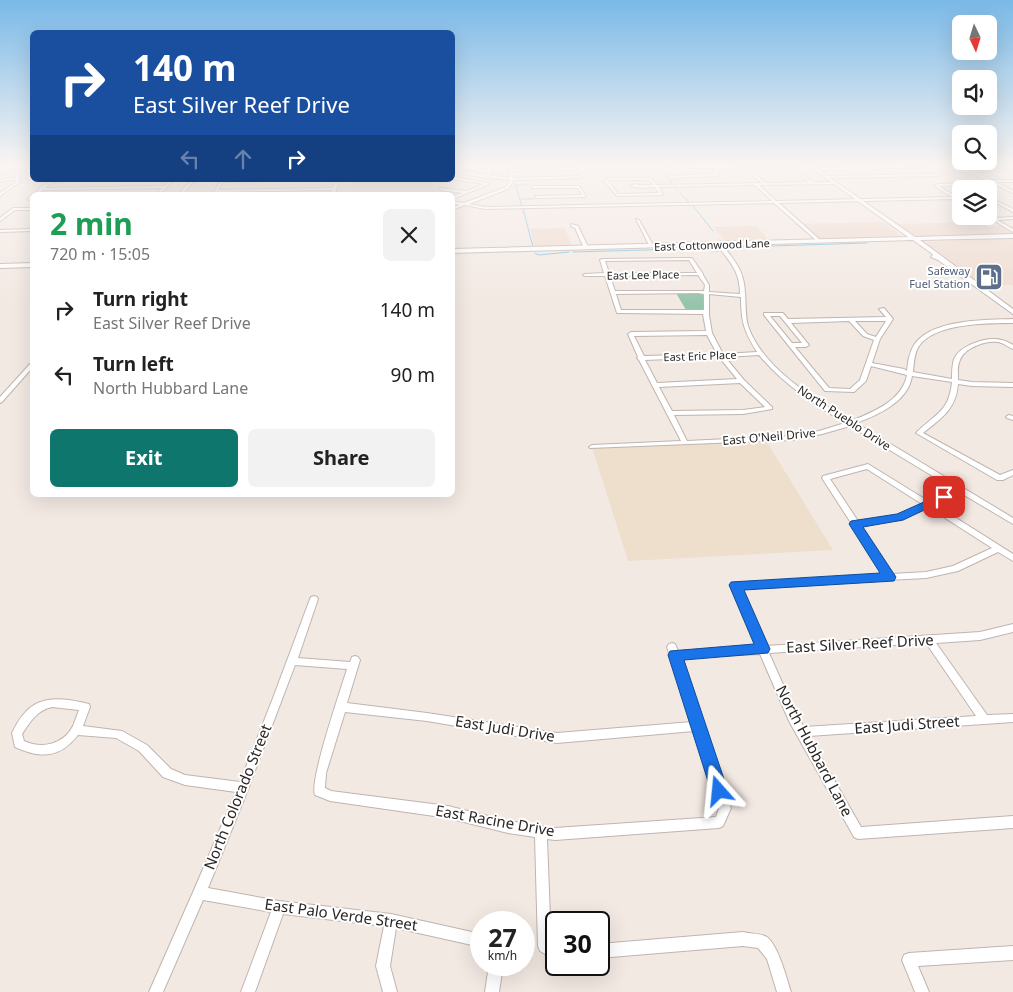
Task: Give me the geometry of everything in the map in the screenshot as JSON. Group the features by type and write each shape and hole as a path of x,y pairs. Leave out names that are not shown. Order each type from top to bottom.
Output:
{"main road":[{"path":"875,212 1013,312"},
{"name":"East Cottonwood Lane","path":"455,252 1013,236"},
{"name":"East Cottonwood Lane","path":"455,252 843,240"},
{"path":"0,265 30,264"}],"street":[{"path":"0,220 11,212"},
{"path":"787,212 818,240"},
{"path":"997,218 1013,218"},
{"path":"637,220 651,245"},
{"path":"997,222 1013,231"},
{"path":"572,225 577,227 586,247"},
{"path":"0,231 30,230"},
{"name":"North Pueblo Drive","path":"719,244 741,277 746,326 761,354 798,390 1013,521"},
{"path":"670,413 769,410 768,404 742,381 721,356 709,333 706,312 707,285 690,258 602,260 619,312 706,312"},
{"name":"East Lee Place","path":"585,275 701,274"},
{"path":"612,294 706,292 743,296"},
{"path":"882,309 890,319"},
{"path":"791,345 806,344 781,314 766,314 827,390 852,391 863,381 872,364 877,339 890,319"},
{"path":"850,319 865,335 877,339"},
{"path":"787,321 890,319"},
{"name":"East O'Neil Drive","path":"592,447 809,436 883,410 894,402 907,386 907,371 912,351 922,340 931,334 957,326 1013,321"},
{"path":"684,443 656,385 640,358 631,334 709,333"},
{"path":"1013,347 1001,340 988,341 968,347 959,354 954,363 952,400 942,415 919,433 1000,478 1013,472"},
{"name":"East Eric Place","path":"640,358 761,354"},
{"path":"872,364 954,381 995,386 1013,385"},
{"path":"0,401 30,367"},
{"path":"656,385 742,381"},
{"path":"997,548 955,569 926,575 890,577 826,478 868,466 1013,558"},
{"path":"855,524 899,518 959,489"},
{"name":"North Hubbard Lane","path":"890,577 735,585 801,732 858,833 1013,822"},
{"name":"North Colorado Street","path":"156,992 200,893 292,661 314,599"},
{"name":"East Silver Reef Drive","path":"698,726 674,651 763,649 929,640 980,636 1013,628"},
{"path":"929,640 985,720"},
{"path":"292,661 354,663 342,707"},
{"path":"49,702 85,708 76,730 69,740 53,749 32,751 18,744 17,733 28,716 39,705 49,702"},
{"name":"East Judi Drive","path":"342,707 427,717 557,738 698,726"},
{"name":"East Racine Drive","path":"342,707 321,773 318,791 330,796 448,812 541,833 719,822 724,808 698,726"},
{"name":"East Judi Street","path":"801,732 1013,718"},
{"path":"76,730 118,734 143,748 167,773 185,780 242,788"},
{"path":"541,833 545,946"},
{"name":"East Palo Verde Street","path":"200,893 279,907 391,920 470,938"},
{"path":"248,992 279,907"},
{"path":"390,992 383,966 391,920"},
{"path":"610,950 744,939 762,942 772,955 784,992"},
{"path":"922,992 909,960 1013,953"},
{"path":"492,992 494,976"}],"shaded area":[{"path":"883,222 901,236 815,239 796,224"},
{"path":"952,223 952,225 1013,226 1013,234 919,236 912,235 897,224"},
{"path":"756,226 770,241 726,242 713,227"},
{"path":"565,228 572,247 535,248 530,229"},
{"path":"1013,238 1013,286 983,286 922,242"},
{"path":"765,439 833,550 628,561 592,447"}],"green space":[{"path":"676,293 703,294 706,306 704,310 686,310"}],"waterway":[{"path":"524,212 533,247"},
{"path":"698,212 713,231"},
{"path":"729,250 740,247 867,243"},
{"path":"573,252 682,249 718,251"},
{"path":"535,253 539,255 569,252"}],"place":[{"name":"Safeway Fuel Station","path":"989,277"}],"route":[{"path":"719,791 675,655 763,649 735,585 890,577 855,524 881,522 899,518 944,497"}]}
